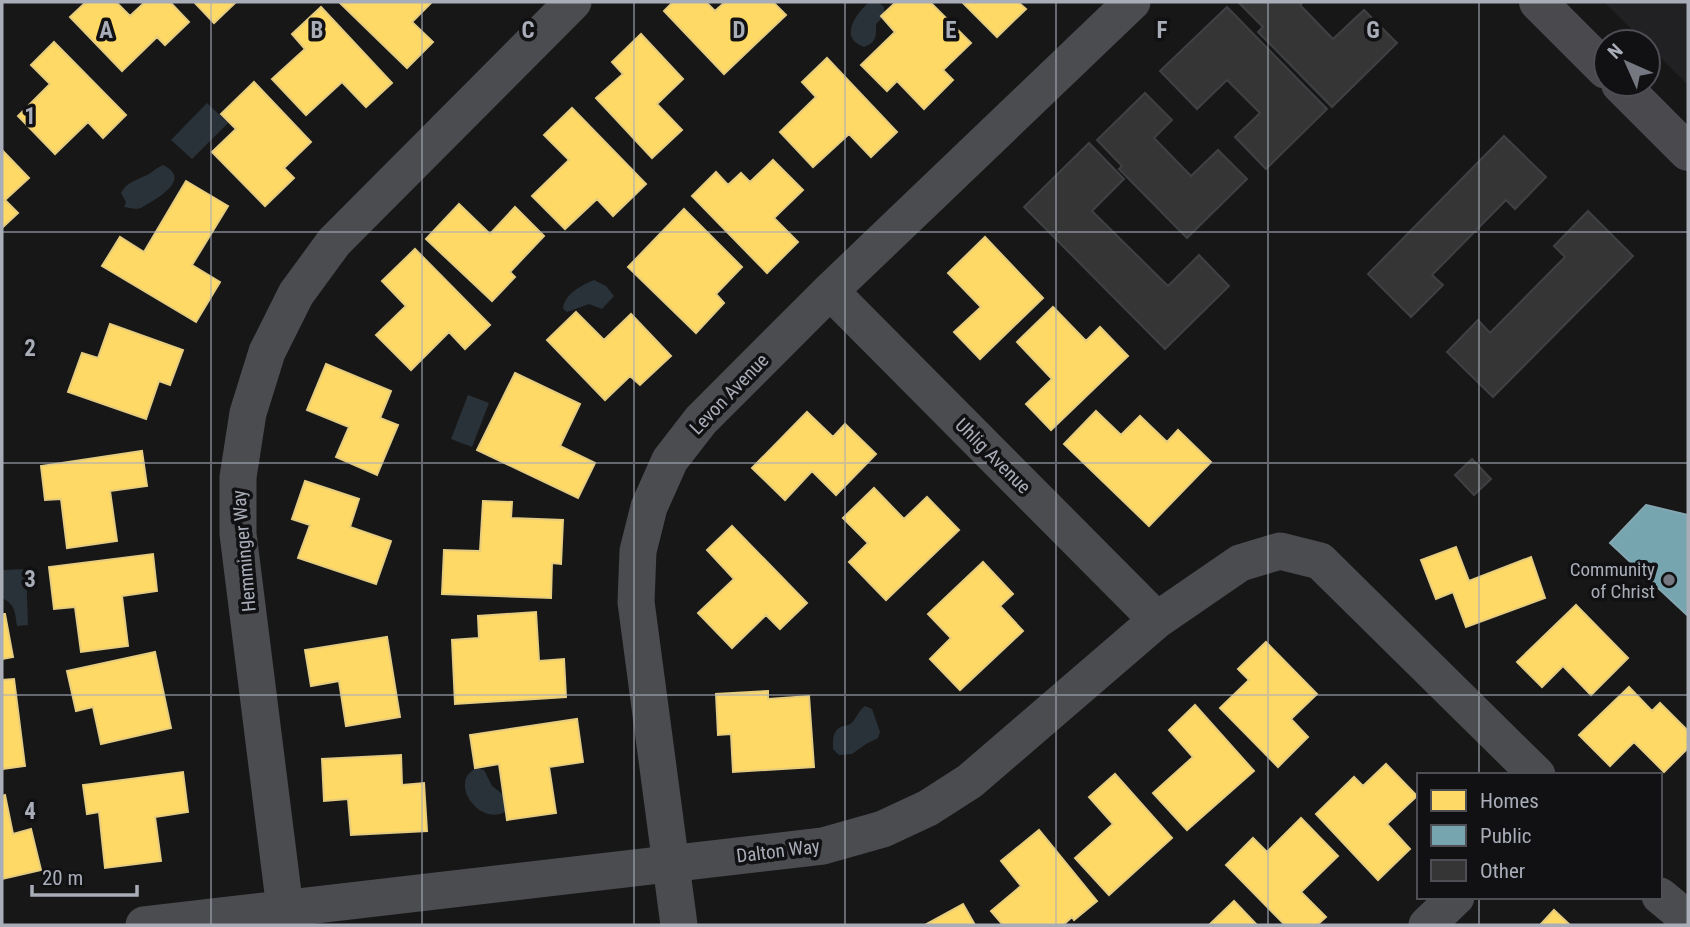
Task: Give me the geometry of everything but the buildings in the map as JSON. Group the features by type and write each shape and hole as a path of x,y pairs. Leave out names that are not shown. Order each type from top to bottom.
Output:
{"main road":[{"path":"1538,2 1592,56"},
{"path":"1634,98 1688,152"}],"street":[{"name":"Hemminger Way","path":"286,917 238,534 238,477 248,413 267,352 296,294 334,242 573,2"},
{"name":"Levon Avenue","path":"679,925 636,602 638,551 649,507 670,460 701,420 830,291 1132,2"},
{"name":"Uhlig Avenue","path":"830,291 1157,620"},
{"name":"Dalton Way","path":"144,925 286,917 823,846 883,829 928,808 970,781 1157,620 1240,563 1280,551 1320,561 1535,773"},
{"path":"1662,898 1688,919"},
{"path":"1427,925 1454,899"}],"shaded area":[{"path":"869,2 878,2 884,7 884,16 876,24 874,41 864,47 856,43 851,32 855,19"},
{"path":"1604,2 1688,2 1688,85 1662,59 1662,28 1631,28"},
{"path":"207,103 228,123 192,159 171,140"},
{"path":"163,165 174,177 168,189 141,208 124,207 126,202 121,193 124,189"},
{"path":"594,280 606,286 614,296 602,309 589,304 567,312 563,309 570,295"},
{"path":"468,395 489,403 472,447 451,439"},
{"path":"26,569 28,625 17,626 12,606 2,598 2,570"},
{"path":"865,706 872,709 880,732 878,738 852,754 839,755 833,749 835,732 852,722"},
{"path":"477,768 484,770 492,786 505,796 508,810 487,814 471,801 465,783 468,774"}],"place":[{"name":"Community of Christ","path":"1669,580"}]}
